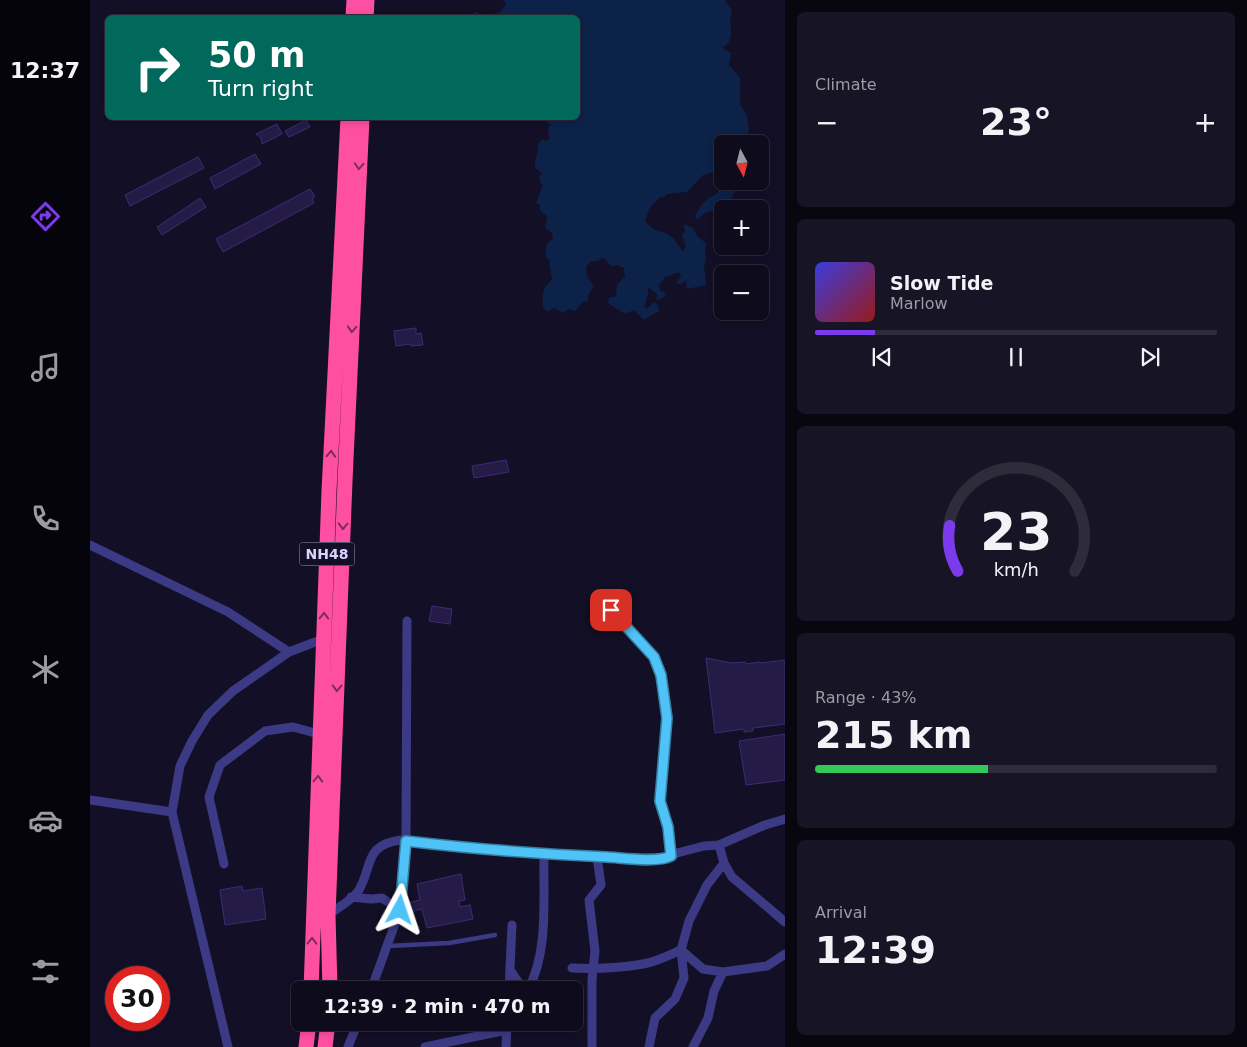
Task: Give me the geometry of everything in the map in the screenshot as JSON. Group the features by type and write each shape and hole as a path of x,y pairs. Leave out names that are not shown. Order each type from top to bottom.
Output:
{"highway":[{"path":"353,15 354,0"},
{"path":"366,15 367,0"},
{"name":"NH48","path":"311,981 323,639 348,120"},
{"name":"NH48","path":"330,981 328,915 344,481 362,120"},
{"path":"306,1047 308,1031"},
{"path":"325,1047 327,1031"}],"street":[{"path":"90,544 228,612 289,652"},
{"path":"611,610 654,657 661,675 667,718 660,801 668,827 671,856"},
{"path":"374,981 400,910 406,841 407,621"},
{"path":"228,1047 172,812 180,766 192,741 208,716 233,691 289,652 323,639"},
{"path":"224,864 209,797 220,765 265,731 293,727 320,734"},
{"path":"90,800 172,812"},
{"path":"328,915 358,892 369,859 378,848 387,842 406,841 544,854 666,859 704,846 719,845 765,825 784,820"},
{"path":"719,845 724,864 732,877 784,922"},
{"path":"533,981 542,945 544,854"},
{"path":"592,1047 592,980 595,951 589,900 601,885 597,857"},
{"path":"649,1047 655,1018 675,999 684,978 680,950 689,921 708,884 724,864"},
{"path":"351,897 382,898 400,910"},
{"path":"509,981 512,925"},
{"path":"572,968 594,969 644,964 680,950"},
{"path":"680,950 703,969 723,972 766,966 784,954"},
{"path":"510,970 518,981"},
{"path":"693,1047 708,1018 714,991 723,972"},
{"path":"348,1047 354,1031"},
{"path":"424,1047 487,1031"},
{"path":"506,1047 507,1031"}],"lane":[{"path":"388,946 449,943 495,935"}],"water":[{"path":"503,0 725,0 732,14 730,18 731,35 726,45 722,48 731,53 729,65 740,78 740,104 747,115 749,130 747,135 714,135 714,172 703,175 687,192 667,194 659,198 649,209 645,222 657,231 666,233 674,239 683,251 686,246 682,235 685,232 684,226 685,224 693,228 697,236 707,244 704,265 706,285 687,289 686,280 681,284 676,283 681,276 679,272 665,277 659,285 660,291 666,293 665,297 656,301 657,294 648,289 644,307 648,308 653,302 658,305 659,311 644,320 634,310 625,314 608,303 609,298 616,296 617,284 625,277 624,268 617,265 611,266 604,258 601,258 598,261 590,262 586,267 587,276 594,287 589,293 588,301 583,302 575,311 569,309 563,313 554,308 548,312 543,308 543,292 552,280 549,260 546,257 546,249 548,242 553,239 552,233 545,228 547,216 540,211 540,205 536,203 543,185 540,182 539,176 542,173 535,168 535,162 538,144 542,139 545,141 549,139 548,128 550,125 547,122 549,120 580,120 580,15 492,15 500,12 506,4"},
{"path":"719,190 735,190 731,200 714,200 714,210 705,213 697,220 695,216 699,208 706,200 717,194"}],"building":[{"path":"306,120 310,127 289,137 285,131"},
{"path":"277,124 282,134 262,144 261,138 256,134"},
{"path":"255,154 261,164 215,189 210,178"},
{"path":"198,157 204,168 130,206 125,195"},
{"path":"310,189 315,196 312,198 314,203 223,252 216,239"},
{"path":"200,198 206,207 162,235 157,227"},
{"path":"416,328 416,334 421,333 423,345 396,346 394,331"},
{"path":"506,460 509,472 474,478 472,466"},
{"path":"432,606 452,609 450,624 429,621"},
{"path":"706,658 732,663 745,662 746,664 785,660 785,724 753,728 753,731 744,732 744,729 715,733"},
{"path":"785,734 785,780 746,785 739,741"},
{"path":"461,874 465,900 459,901 460,907 470,905 473,919 427,928 422,909 410,912 407,903 420,900 417,884"},
{"path":"242,886 243,891 262,888 266,919 225,925 220,890"}],"route":[{"path":"400,910 406,841 544,854 666,859 671,856 668,827 660,801 667,718 661,675 654,657 611,610"}]}
